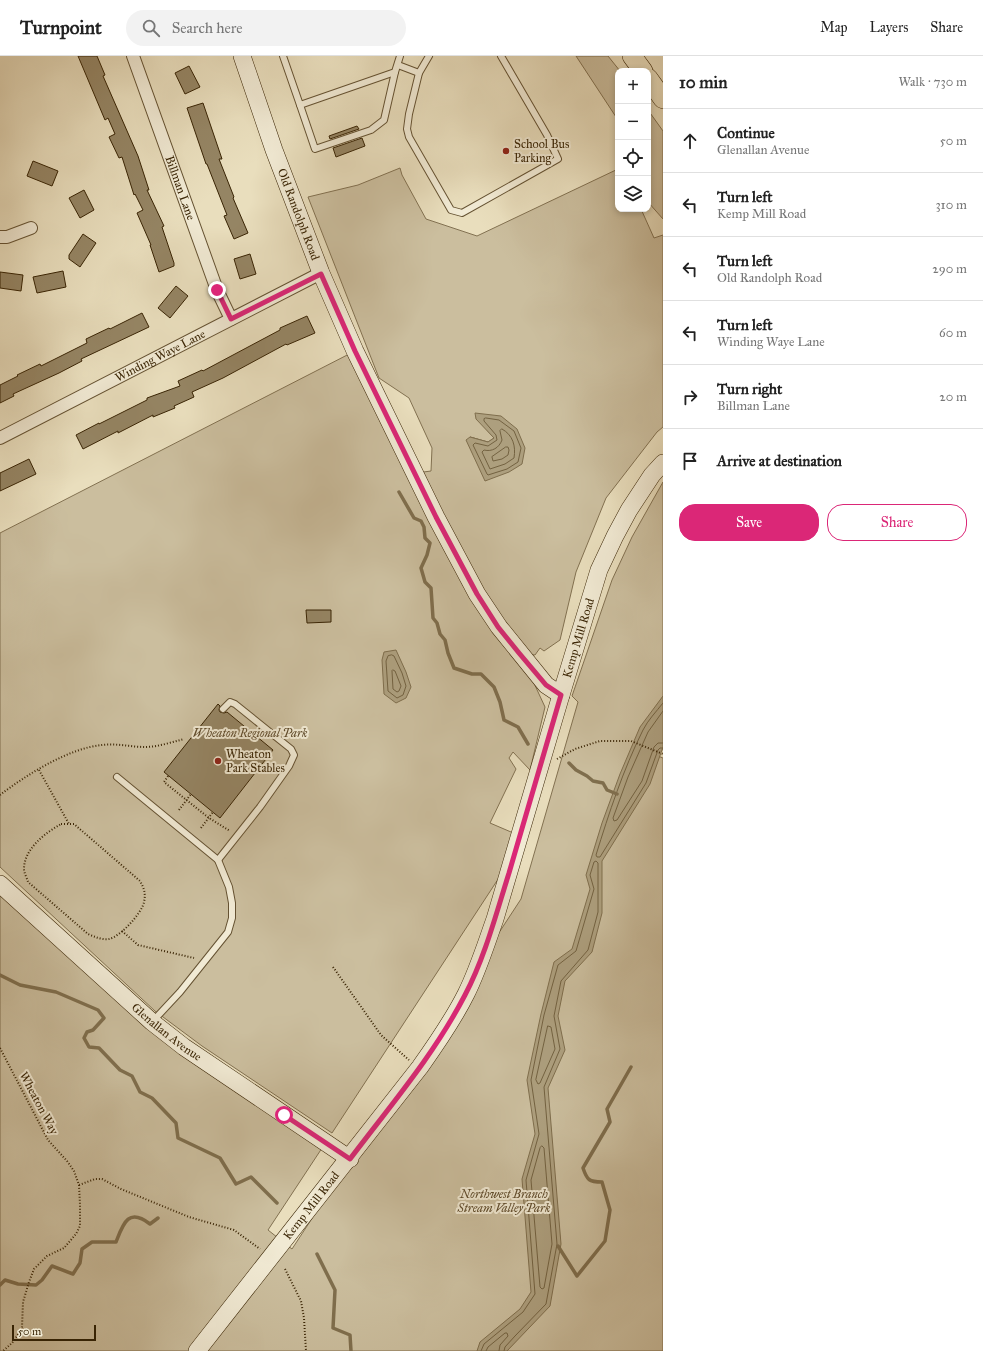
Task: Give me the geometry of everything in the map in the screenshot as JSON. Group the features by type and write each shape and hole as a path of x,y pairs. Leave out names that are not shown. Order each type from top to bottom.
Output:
{"main road":[{"path":"632,56 641,68"},
{"path":"651,82 663,98"}],"street":[{"name":"Billman Lane","path":"133,56 214,283 231,319"},
{"name":"Old Randolph Road","path":"242,56 274,150 321,274 355,351 436,517 477,594 498,627 546,685 561,695"},
{"path":"0,237 8,237 31,228"},
{"name":"Winding Waye Lane","path":"0,438 321,274"},
{"name":"Kemp Mill Road","path":"197,1351 350,1159 420,1067 444,1032 465,994 484,951 599,570 615,536 630,510 652,475 663,462"},
{"name":"Glenallan Avenue","path":"0,884 152,1022 184,1047 350,1159"}],"lane":[{"path":"284,56 315,149 371,130 384,120 400,56"},
{"path":"429,56 420,73 409,114 407,129 409,137 451,210 462,213 558,159 547,135 501,56"},
{"path":"398,65 420,73"},
{"path":"300,105 395,72"},
{"path":"218,860 260,807 289,766 294,755 291,749 235,704 230,702 224,709"},
{"path":"117,777 218,860 229,887 232,903 232,918 228,932 180,992 152,1022"}],"path":[{"path":"0,794 67,754 86,747 103,744 146,747 184,739"},
{"path":"557,759 575,749 600,741 631,741 663,754"},
{"path":"40,770 69,824"},
{"path":"168,776 164,782 209,818 232,832"},
{"path":"179,810 191,794"},
{"path":"201,828 213,812"},
{"path":"61,824 74,824 140,881 145,891 144,903 136,917 122,931 110,939 100,939 88,934 28,882 24,871 26,858 34,846 49,830 61,824"},
{"path":"122,931 138,944 194,958"},
{"path":"333,967 381,1035 406,1058 420,1067"},
{"name":"Wheaton Way","path":"0,1048 48,1140 68,1161 74,1171 79,1185 80,1216 80,1226 76,1234 64,1248 47,1256 34,1268 23,1306 22,1327 12,1343 3,1351"},
{"path":"79,1185 95,1179 102,1179 128,1192 189,1217 234,1230 263,1251"},
{"path":"285,1269 301,1301 304,1318 306,1351"}],"green space":[{"path":"576,56 608,56 618,68 615,68 615,115"},
{"path":"651,114 663,131 663,219 651,205"},
{"name":"Wheaton Regional Park","path":"400,168 402,175 426,219 477,236 615,170 615,212 642,212 654,238 663,235 663,427 657,432 606,498 576,572 560,640 544,651 540,648 535,655 520,653 545,707 530,770 513,752 509,758 516,769 490,823 525,838 332,1133 202,1046 155,1011 0,867 0,533 355,351 416,473 431,471 432,448 409,398 379,378 308,197 358,185","holes":["487,430 508,448 470,437 488,442 494,438"]},
{"name":"Northwest Branch Stream Valley Park","path":"663,482 663,750 637,741 632,746 663,758 663,1351 0,1351 0,881 149,1018 326,1142 268,1230 292,1249 521,899 578,702 572,696 612,580 632,537"}],"water":[{"path":"475,413 501,416 517,429 525,448 522,464 509,472 485,481 466,440 470,437 488,442 494,438 476,419"},
{"path":"396,650 411,687 406,698 396,703 384,694 382,660 384,652"},
{"path":"663,696 663,747 650,784 602,861 602,913 592,952 565,981 558,1016 565,1050 548,1088 561,1244 550,1306 507,1351 477,1351 480,1342 520,1309 531,1292 522,1179 535,1134 527,1080 541,1014 554,962 572,949 590,889 586,875 602,823 620,774 640,727"}],"building":[{"path":"78,56 97,56 105,75 103,76 138,156 149,190 147,190 164,226 162,227 174,266 159,272 151,245 137,213 143,210 135,194 134,195 122,157 119,158 109,137 115,134 108,118 105,120"},
{"path":"189,66 200,87 185,94 175,73"},
{"path":"203,103 222,159 219,159 248,233 234,239 224,216 227,215 206,164 187,108"},
{"path":"357,126 359,129 330,139 329,136"},
{"path":"362,138 365,146 336,157 333,148"},
{"path":"33,161 58,171 52,186 27,176"},
{"path":"84,190 94,210 80,218 69,198"},
{"path":"83,234 96,243 80,267 69,259 69,255"},
{"path":"250,254 256,274 240,279 234,259"},
{"path":"63,271 66,287 37,293 33,277"},
{"path":"0,272 23,275 21,291 0,288"},
{"path":"176,286 188,296 170,318 158,308"},
{"path":"142,313 149,327 81,359 82,361 13,394 14,396 0,403 0,385 18,376 17,375 40,364 41,366 87,343 86,339"},
{"path":"307,316 315,333 287,345 286,344 223,378 192,392 194,397 174,406 175,408 153,417 153,415 83,449 76,435 147,400 147,398 180,386 178,381 202,370 203,371 280,330 280,328"},
{"path":"29,459 36,474 0,491 0,473"},
{"path":"306,610 331,610 331,622 307,623"},
{"name":"Wheaton Park Stables","path":"218,704 220,706 220,712 227,712 273,750 220,818 164,772"}],"waterway":[{"path":"399,492 414,518 421,521 424,527 425,538 430,543 427,555 421,568 425,582 431,588 433,618 437,623 440,634 445,640 454,668 472,674 481,674 494,687 500,702 504,720 518,727 528,744"},
{"path":"569,763 576,770 593,781 603,783 607,790 617,794"},
{"path":"0,975 20,985 56,992 98,1010 104,1018 93,1030 87,1032 84,1038 89,1047 99,1048 120,1070 132,1076 140,1092 152,1098 176,1123 178,1138 220,1158 236,1184 251,1177 277,1203"},
{"path":"558,1246 577,1276 605,1241 610,1210 602,1182 594,1182 589,1180 583,1168 610,1122 607,1109 631,1067"},
{"path":"0,1285 5,1280 18,1284 36,1285 42,1280 52,1266 73,1274 80,1263 82,1249 92,1242 116,1242 121,1229 131,1217 143,1219 150,1224 158,1218"},
{"path":"317,1254 335,1290 333,1328 350,1335 351,1351"}],"place":[{"name":"School Bus Parking","path":"506,151"},
{"name":"Wheaton Park Stables","path":"218,761"}],"route":[{"path":"217,290 231,319 321,274 355,351 396,432 436,517 477,594 498,627 519,653 546,685 561,695 495,919 484,951 472,981 444,1032 420,1067 350,1159 284,1115"}]}
